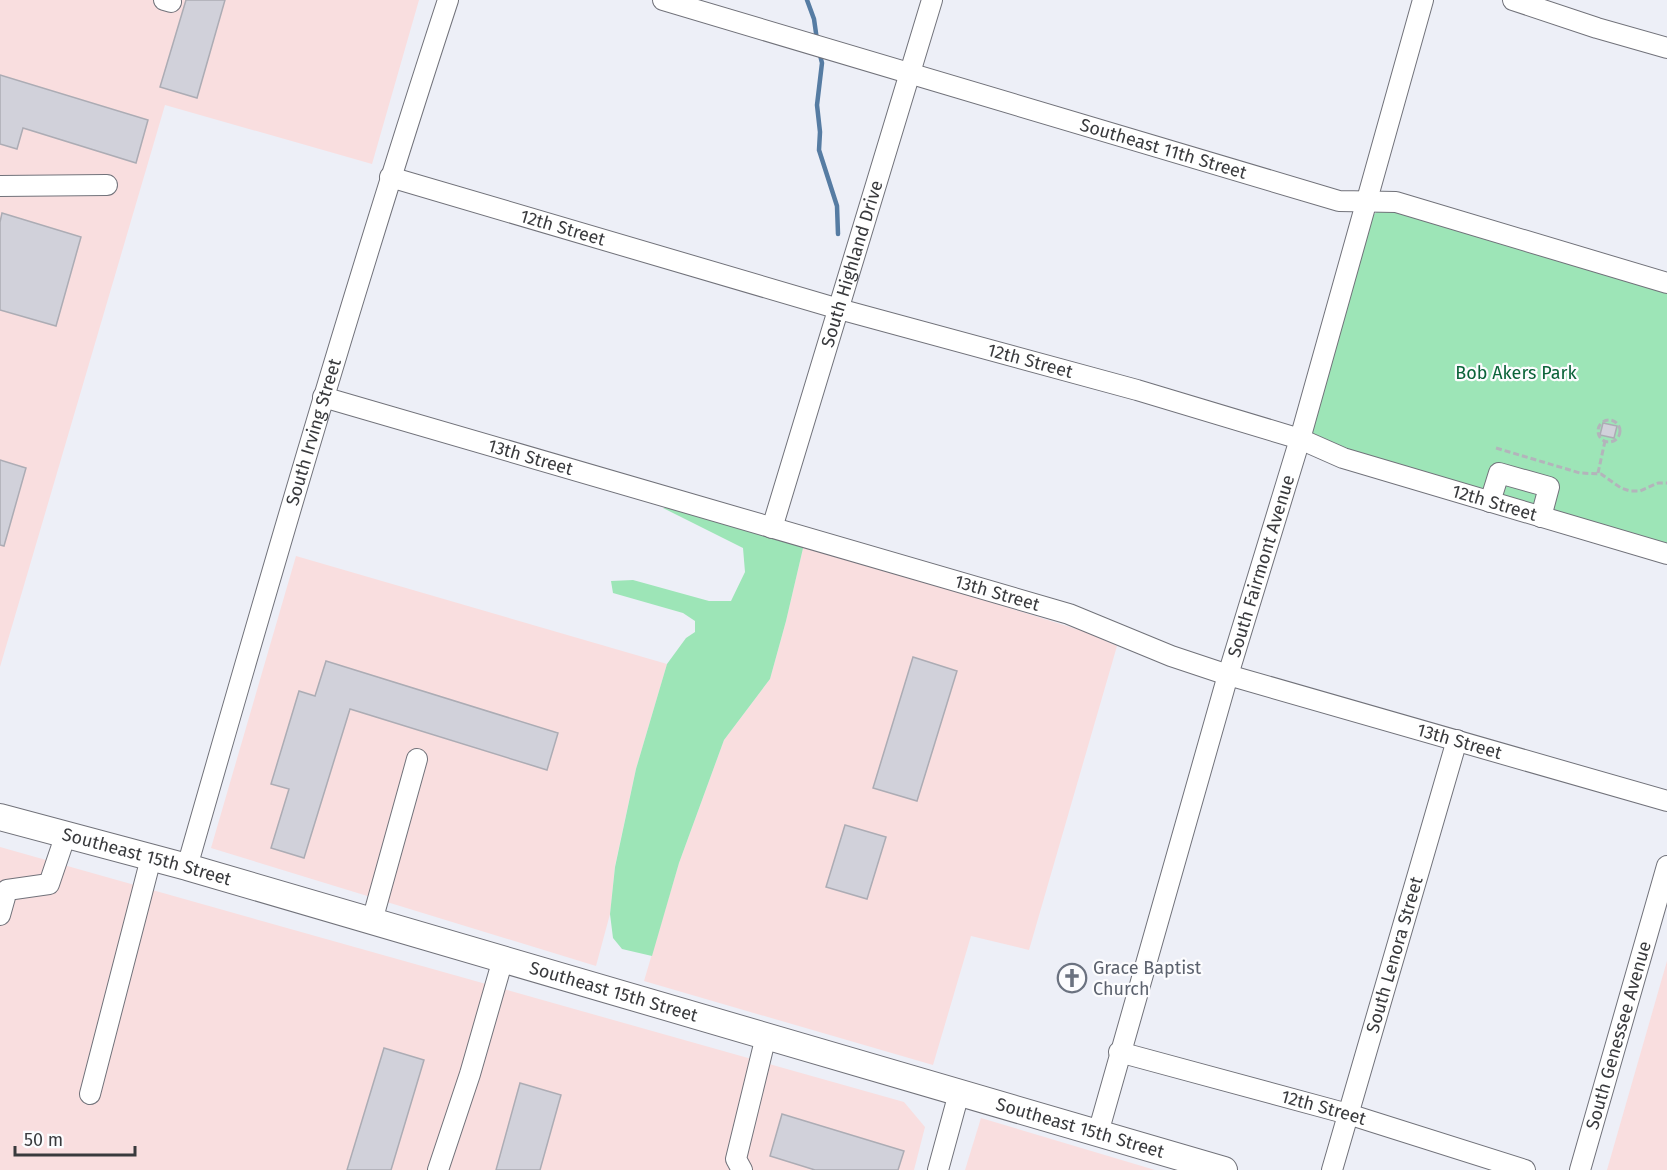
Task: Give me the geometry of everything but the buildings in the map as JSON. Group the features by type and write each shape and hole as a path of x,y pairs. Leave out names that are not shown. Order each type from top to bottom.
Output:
{"main road":[{"name":"Southeast 15th Street","path":"0,817 187,867 1098,1133 1199,1166 1224,1170"}],"street":[{"name":"South Irving Street","path":"187,867 323,398 390,177 448,0"},
{"name":"Southeast 11th Street","path":"663,0 1338,201 1396,202 1667,283"},
{"name":"South Highland Drive","path":"772,528 932,0"},
{"name":"South Fairmont Avenue","path":"1098,1133 1119,1052 1228,675 1300,440 1423,0"},
{"path":"1513,0 1667,48"},
{"name":"12th Street","path":"390,177 839,309 1137,390 1300,440 1343,459 1667,554"},
{"path":"0,186 107,185"},
{"name":"13th Street","path":"323,398 1069,614 1171,656 1228,675 1667,801"},
{"path":"1490,502 1499,473 1549,487 1541,517"},
{"name":"South Lenora Street","path":"1332,1170 1457,740"},
{"path":"372,921 417,759"},
{"path":"0,915 7,890 49,884 66,834"},
{"path":"90,1094 151,858"},
{"name":"South Genessee Avenue","path":"1580,1170 1667,866"},
{"path":"438,1170 470,1074 503,959"},
{"path":"742,1170 736,1159 766,1036"},
{"name":"12th Street","path":"1119,1052 1348,1114 1525,1170"},
{"path":"938,1170 959,1093"}],"path":[{"path":"1604,421 1614,422 1619,427 1618,435 1614,440 1605,441 1599,436 1599,426 1604,421"},
{"path":"1598,473 1605,441"},
{"path":"1496,448 1580,473 1598,473 1630,491 1640,491 1658,483 1667,483"}],"shaded area":[{"path":"0,0 419,0 372,164 165,105 0,667"},
{"path":"804,544 1083,631 1117,646 1029,950 971,936 933,1065 644,981 679,863 724,740 770,679"},
{"path":"296,556 667,664 636,769 615,866 610,914 596,966 211,848"},
{"path":"0,847 904,1102 925,1127 914,1170 0,1170"},
{"path":"1667,961 1667,1170 1607,1170"},
{"path":"981,1118 1155,1170 965,1170"}],"green space":[{"name":"Bob Akers Park","path":"1383,207 1667,288 1667,549 1330,447 1315,436 1312,430 1312,419 1373,215"},
{"path":"679,506 804,544 770,679 724,740 679,863 652,956 622,949 613,938 610,914 615,867 636,769 667,664 686,638 695,632 695,621 683,613 613,593 611,581 633,580 709,601 731,601 745,572 743,548 663,508"}],"waterway":[{"path":"807,0 814,19 817,40"},
{"path":"819,51 822,63 817,105 819,150 837,206 838,234"}],"place":[{"name":"Grace Baptist Church","path":"1072,978"}]}
